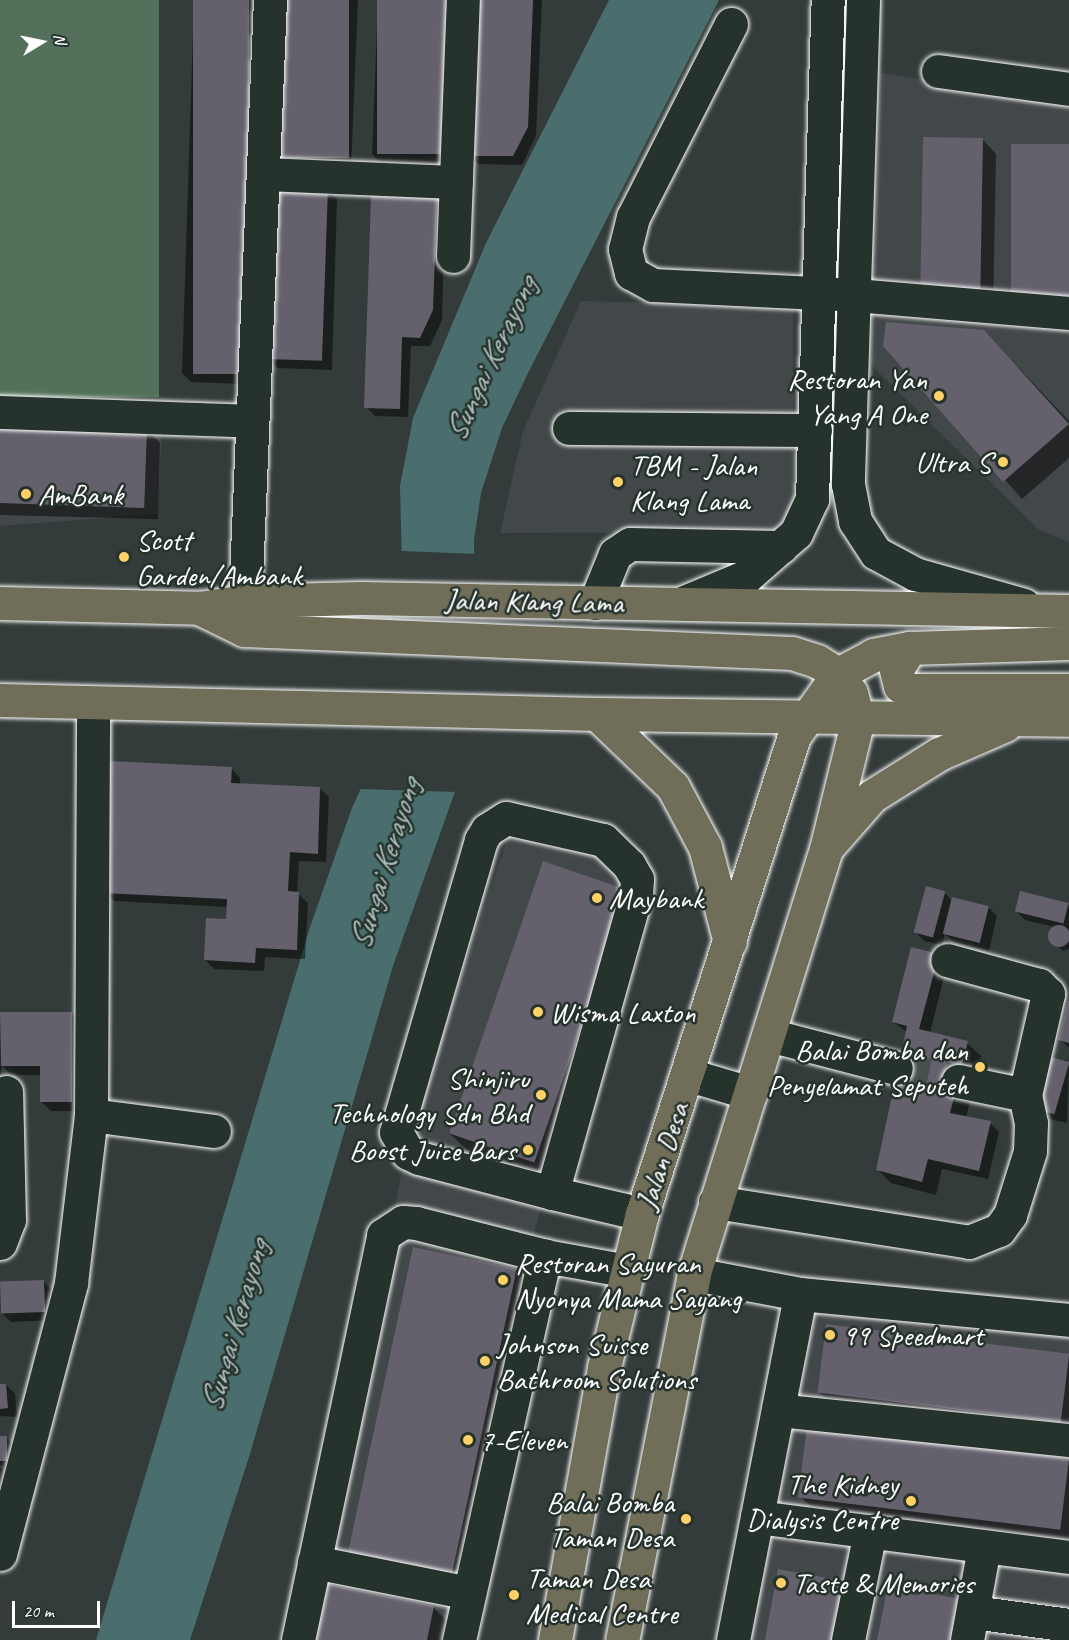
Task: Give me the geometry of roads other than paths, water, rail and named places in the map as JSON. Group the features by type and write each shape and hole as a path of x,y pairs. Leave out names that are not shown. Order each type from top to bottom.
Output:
{"main road":[{"name":"Jalan Klang Lama","path":"0,603 199,608 245,601 361,598 1055,610"},
{"path":"199,608 244,630 495,643 792,653 817,661 838,675 851,693 858,719 826,849 694,1274 622,1640"},
{"path":"838,675 873,655 910,648 1069,643"},
{"path":"910,648 896,670 900,686 909,690 1069,690"},
{"name":"Jalan Desa","path":"555,1640 604,1367 642,1214 689,1074 782,772 804,718 838,675"},
{"path":"0,700 804,718 1069,720"},
{"path":"597,714 673,787 705,847 730,942"},
{"path":"826,849 872,796 939,754 1014,721"}],"street":[{"path":"245,601 270,0"},
{"path":"453,256 463,0"},
{"path":"682,603 747,576 796,533 812,499 828,0"},
{"path":"863,0 848,484 855,521 876,553 915,574 1055,610"},
{"path":"731,24 633,217 625,262 641,282 653,285 855,295 1069,313"},
{"path":"938,72 1069,89"},
{"path":"263,174 456,182"},
{"path":"0,412 252,422"},
{"path":"569,428 815,430"},
{"path":"595,603 615,554 630,544 781,547"},
{"path":"0,1554 71,1283 91,1114 93,703"},
{"path":"552,1193 636,894 636,879 629,865 603,840 506,818 487,830 481,840 396,1132 408,1153 419,1158 552,1193 642,1214"},
{"path":"715,1202 969,1242 999,1230 1010,1215 1030,1151 1031,1123 1025,1095 1048,1001 1044,988 947,960"},
{"path":"769,1035 896,1068"},
{"path":"689,1074 750,1094"},
{"path":"958,1081 1025,1095"},
{"path":"0,1243 9,1220 6,1092"},
{"path":"91,1114 214,1131"},
{"path":"298,1640 383,1235 403,1222 416,1223 545,1256 628,1271"},
{"path":"459,1640 545,1256"},
{"path":"694,1274 800,1294 1069,1320"},
{"path":"733,1640 800,1294"},
{"path":"778,1410 1069,1440"},
{"path":"757,1517 1069,1557"},
{"path":"848,1640 870,1532"},
{"path":"984,1547 970,1626 1069,1625"},
{"path":"314,1562 469,1593"}],"water":[{"name":"Sungai Kerayong","path":"609,0 719,0 529,371 502,428 481,493 474,540 475,619 457,786 393,966 249,1457 190,1640 96,1640 310,927 352,808 384,737 403,611 400,486 413,418 486,243"}],"tunnel":[{"path":"896,1068 958,1081"}],"place":[{"name":"Restoran Yan Yang A One","path":"939,396"},
{"name":"Ultra S","path":"1003,462"},
{"name":"TBM - Jalan Klang Lama","path":"618,482"},
{"name":"AmBank","path":"26,494"},
{"name":"Scott Garden/Ambank","path":"124,557"},
{"name":"Maybank","path":"597,898"},
{"name":"Wisma Laxton","path":"538,1012"},
{"name":"Balai Bomba dan Penyelamat Seputeh","path":"980,1067"},
{"name":"Shinjiru Technology Sdn Bhd","path":"541,1095"},
{"name":"Boost Juice Bars","path":"528,1150"},
{"name":"Restoran Sayuran Nyonya Mama Sayang","path":"503,1280"},
{"name":"99 Speedmart","path":"830,1335"},
{"name":"Johnson Suisse Bathroom Solutions","path":"485,1361"},
{"name":"7-Eleven","path":"468,1440"},
{"name":"The Kidney Dialysis Centre","path":"911,1501"},
{"name":"Balai Bomba Taman Desa","path":"686,1519"},
{"name":"Taste & Memories","path":"781,1583"},
{"name":"Taman Desa Medical Centre","path":"514,1595"}]}
